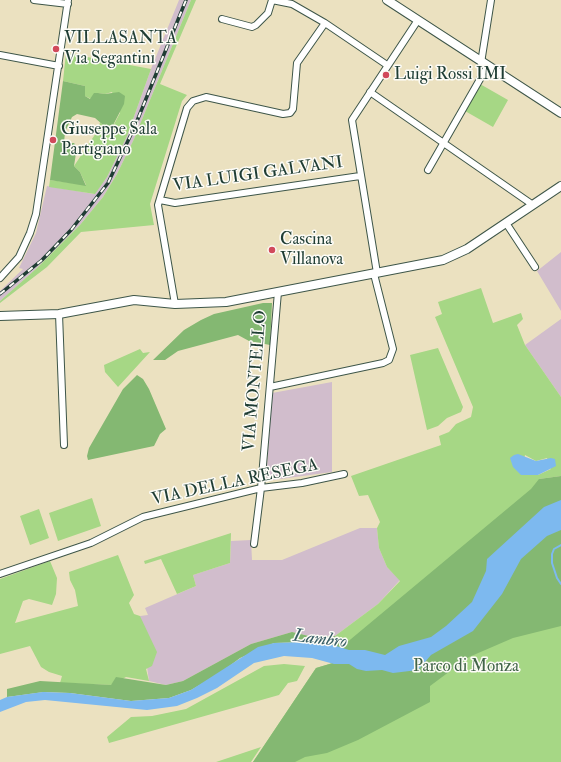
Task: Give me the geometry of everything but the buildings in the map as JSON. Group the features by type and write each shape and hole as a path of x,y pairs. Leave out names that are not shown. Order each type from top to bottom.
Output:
{"street":[{"path":"0,278 19,257 30,233 36,214 68,2 34,0"},
{"path":"222,19 252,26 256,25 268,13 272,0 292,4 325,22 387,65"},
{"path":"387,0 484,65 561,113"},
{"path":"428,170 484,65 492,0"},
{"path":"270,387 383,363 392,357 393,349 376,274 352,120 418,20"},
{"path":"175,304 158,211 187,108 194,101 206,97 287,114 293,109 297,63 325,22"},
{"path":"0,55 59,66"},
{"path":"370,92 533,205"},
{"name":"VIA LUIGI GALVANI","path":"160,200 175,203 360,176"},
{"path":"0,316 59,314 134,300 175,304 226,302 376,274 450,258 561,186"},
{"path":"506,223 535,267"},
{"name":"VIA MONTELLO","path":"254,544 261,488 278,292"},
{"path":"59,314 64,445"},
{"name":"VIA DELLA RESEGA","path":"0,574 91,543 143,517 261,488 302,484 344,474"}],"shaded area":[{"path":"179,0 191,0 134,139 117,174 103,197 80,225 37,268 0,301 0,291 23,269 19,268 36,233 47,186 94,194 107,177 127,136 151,69"},
{"path":"561,252 561,311 537,271"},
{"path":"561,319 561,397 525,345"},
{"path":"332,382 332,472 266,481 272,393"},
{"path":"360,528 377,528 379,548 387,567 400,580 378,604 335,636 313,637 292,632 251,644 183,681 166,685 149,681 140,616 148,615 145,608 196,586 193,575 230,563 231,541 251,540 252,560 282,560"}],"green space":[{"path":"191,0 196,0 160,84 187,95 182,101 150,204 154,225 81,232 47,267 0,303 0,301 37,268 80,225 103,197 117,174 134,139"},
{"path":"66,53 151,69 127,136 107,177 95,194 49,187 50,180 86,185 80,172 74,166 98,130 100,122 105,128 112,128 120,113 112,92 105,94 98,93 91,99 85,96 85,86 63,81"},
{"path":"63,81 85,86 85,96 90,99 94,93 105,94 119,92 125,96 124,104 110,131 95,118 77,114 72,117 65,132 64,143 74,143 77,147 74,166 80,172 86,186 50,180"},
{"path":"480,84 508,100 493,127 465,111"},
{"name":"Parco di Monza","path":"481,288 493,323 521,313 523,319 517,325 525,345 561,397 561,476 539,479 561,483 561,762 253,762 316,668 336,662 344,644 335,636 378,604 400,581 387,567 379,548 377,528 380,522 368,495 359,496 351,476 441,445 439,436 449,432 456,424 471,417 473,407 435,317 442,314 438,302","holes":["525,455 536,461 547,458 551,469 538,475 521,475"]},
{"path":"263,303 272,303 270,345 249,341 238,335 178,351 165,360 153,360 184,330 201,320 214,314"},
{"path":"438,348 463,407 461,412 447,418 438,426 427,430 410,355"},
{"path":"140,349 143,353 150,352 118,387 105,372 104,365"},
{"path":"137,375 143,379 149,389 166,429 160,434 154,446 88,460 87,456 89,448 123,389"},
{"name":"Parco di Monza","path":"561,476 561,626 513,638 469,657 430,686 430,702 358,740 327,753 305,757 295,762 253,762 316,668 336,662 330,644 304,642 274,643 240,658 219,674 191,690 169,698 131,701 70,693 44,692 7,697 7,689 40,681 111,685 116,677 166,685 183,681 251,644 292,632 313,637 335,636 345,644 531,489 539,479"},
{"path":"92,498 101,526 58,541 49,513"},
{"path":"39,509 49,538 30,545 20,516"},
{"path":"231,533 230,563 193,575 196,586 177,594 161,559 145,564 144,561"},
{"path":"118,555 134,595 129,603 134,614 140,616 157,652 152,666 146,669 149,681 126,677 111,685 60,683 62,676 49,672 41,667 30,646 0,654 0,579 50,561 57,578 56,594 52,605 29,599 23,601 15,623 78,606 69,572"},
{"path":"284,664 305,666 297,681 288,683 279,695 109,743 107,737 131,717 152,716 186,709 264,666"},
{"path":"261,747 251,762 216,762"}],"water":[{"path":"518,454 536,461 551,458 555,459 556,466 538,475 521,475 513,467 510,458"},
{"path":"561,500 561,530 547,536 521,559 502,594 473,631 431,655 418,670 393,673 382,670 366,671 357,669 349,664 334,664 312,658 284,656 254,663 217,688 177,706 147,710 45,700 26,702 0,712 0,700 7,697 43,692 70,693 131,701 169,698 191,690 258,647 274,643 304,642 330,644 349,650 365,650 385,655 399,646 431,637 446,626 472,602 486,571 487,559 544,507"}],"waterway":[{"path":"561,545 554,549 552,554 552,563 557,578 561,584"}],"railway":[{"path":"0,294 42,260 71,230 108,183 135,126 186,0"}],"place":[{"name":"VILLASANTA Via Segantini","path":"56,49"},
{"name":"Luigi Rossi IMI","path":"386,75"},
{"name":"Giuseppe Sala Partigiano","path":"53,140"},
{"name":"Cascina Villanova","path":"272,250"}],"water label":[{"name":"Lambro","path":"320,640"}]}
